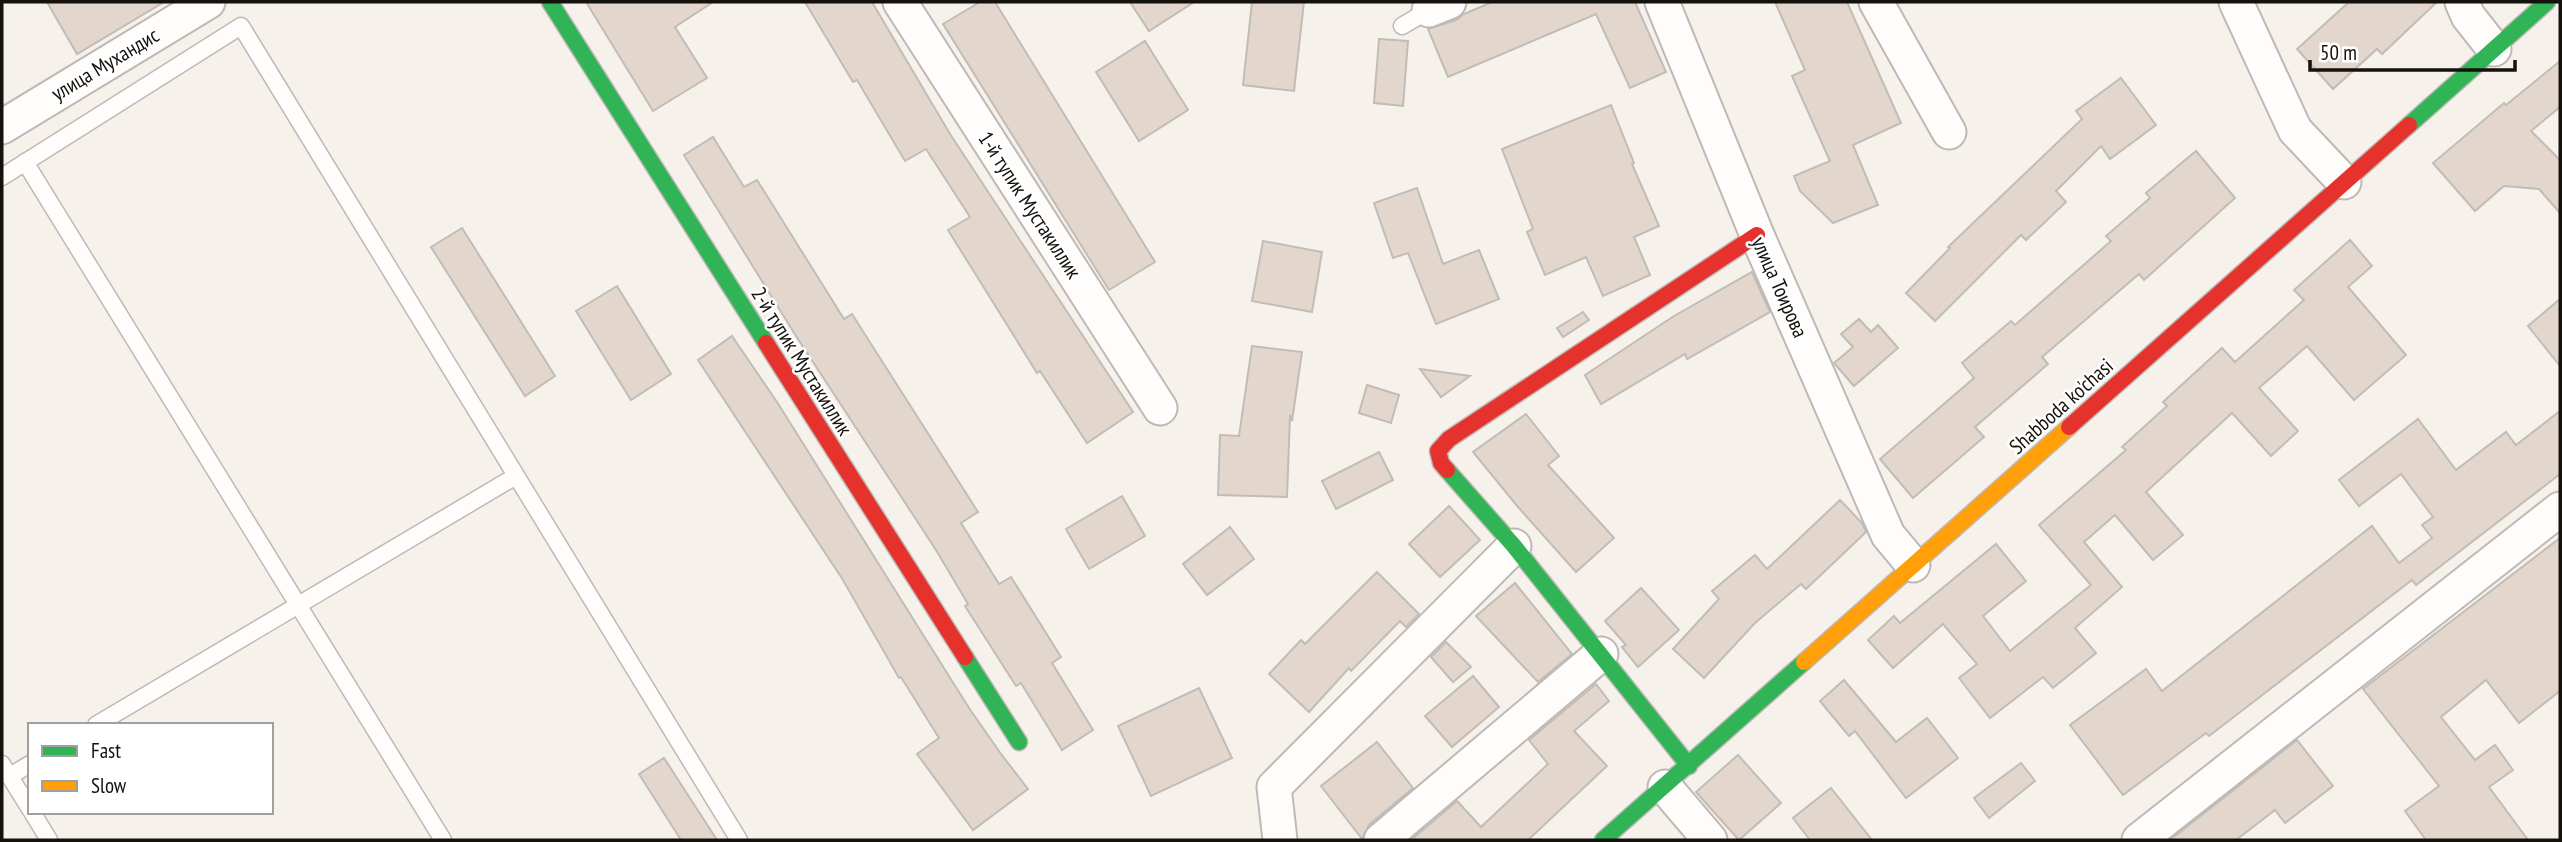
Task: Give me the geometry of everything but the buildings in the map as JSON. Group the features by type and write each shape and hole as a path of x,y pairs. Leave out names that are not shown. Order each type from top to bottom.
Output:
{"street":[{"name":"улица Мухандис","path":"2,127 208,2"},
{"name":"2-й тупик Мустакиллик","path":"550,2 1019,742"},
{"name":"1-й тупик Мустакиллик","path":"900,2 1160,408"},
{"name":"улица Тоирова","path":"1661,2 1888,535 1913,565"},
{"path":"1876,2 1949,132"},
{"path":"2236,2 2295,130 2344,182"},
{"path":"2462,2 2468,16 2494,49"},
{"name":"Shabboda ko'chasi","path":"1603,840 2547,2"},
{"path":"1710,840 1677,776 1601,654 1514,546 1441,463 1438,451 1449,439 1758,235"},
{"path":"2139,840 2560,509"},
{"path":"1280,840 1274,787 1514,546"},
{"path":"1381,840 1601,654"}],"lane":[{"path":"2,177 241,26 739,840"},
{"path":"25,162 443,840"},
{"path":"99,723 516,476"},
{"path":"28,764 6,770 28,806"},
{"path":"33,814 49,840"}],"traffic: fast":[{"path":"550,2 766,343"},
{"path":"2409,125 2547,2"},
{"path":"1447,470 1514,546 1689,766"},
{"path":"965,657 1019,742"},
{"path":"1603,840 1804,662"}],"traffic: slow":[{"path":"1804,662 2069,427"}],"traffic: jam":[{"path":"2069,427 2409,125"},
{"path":"1447,470 1441,463 1438,451 1449,439 1757,235"},
{"path":"766,343 965,657"}]}
